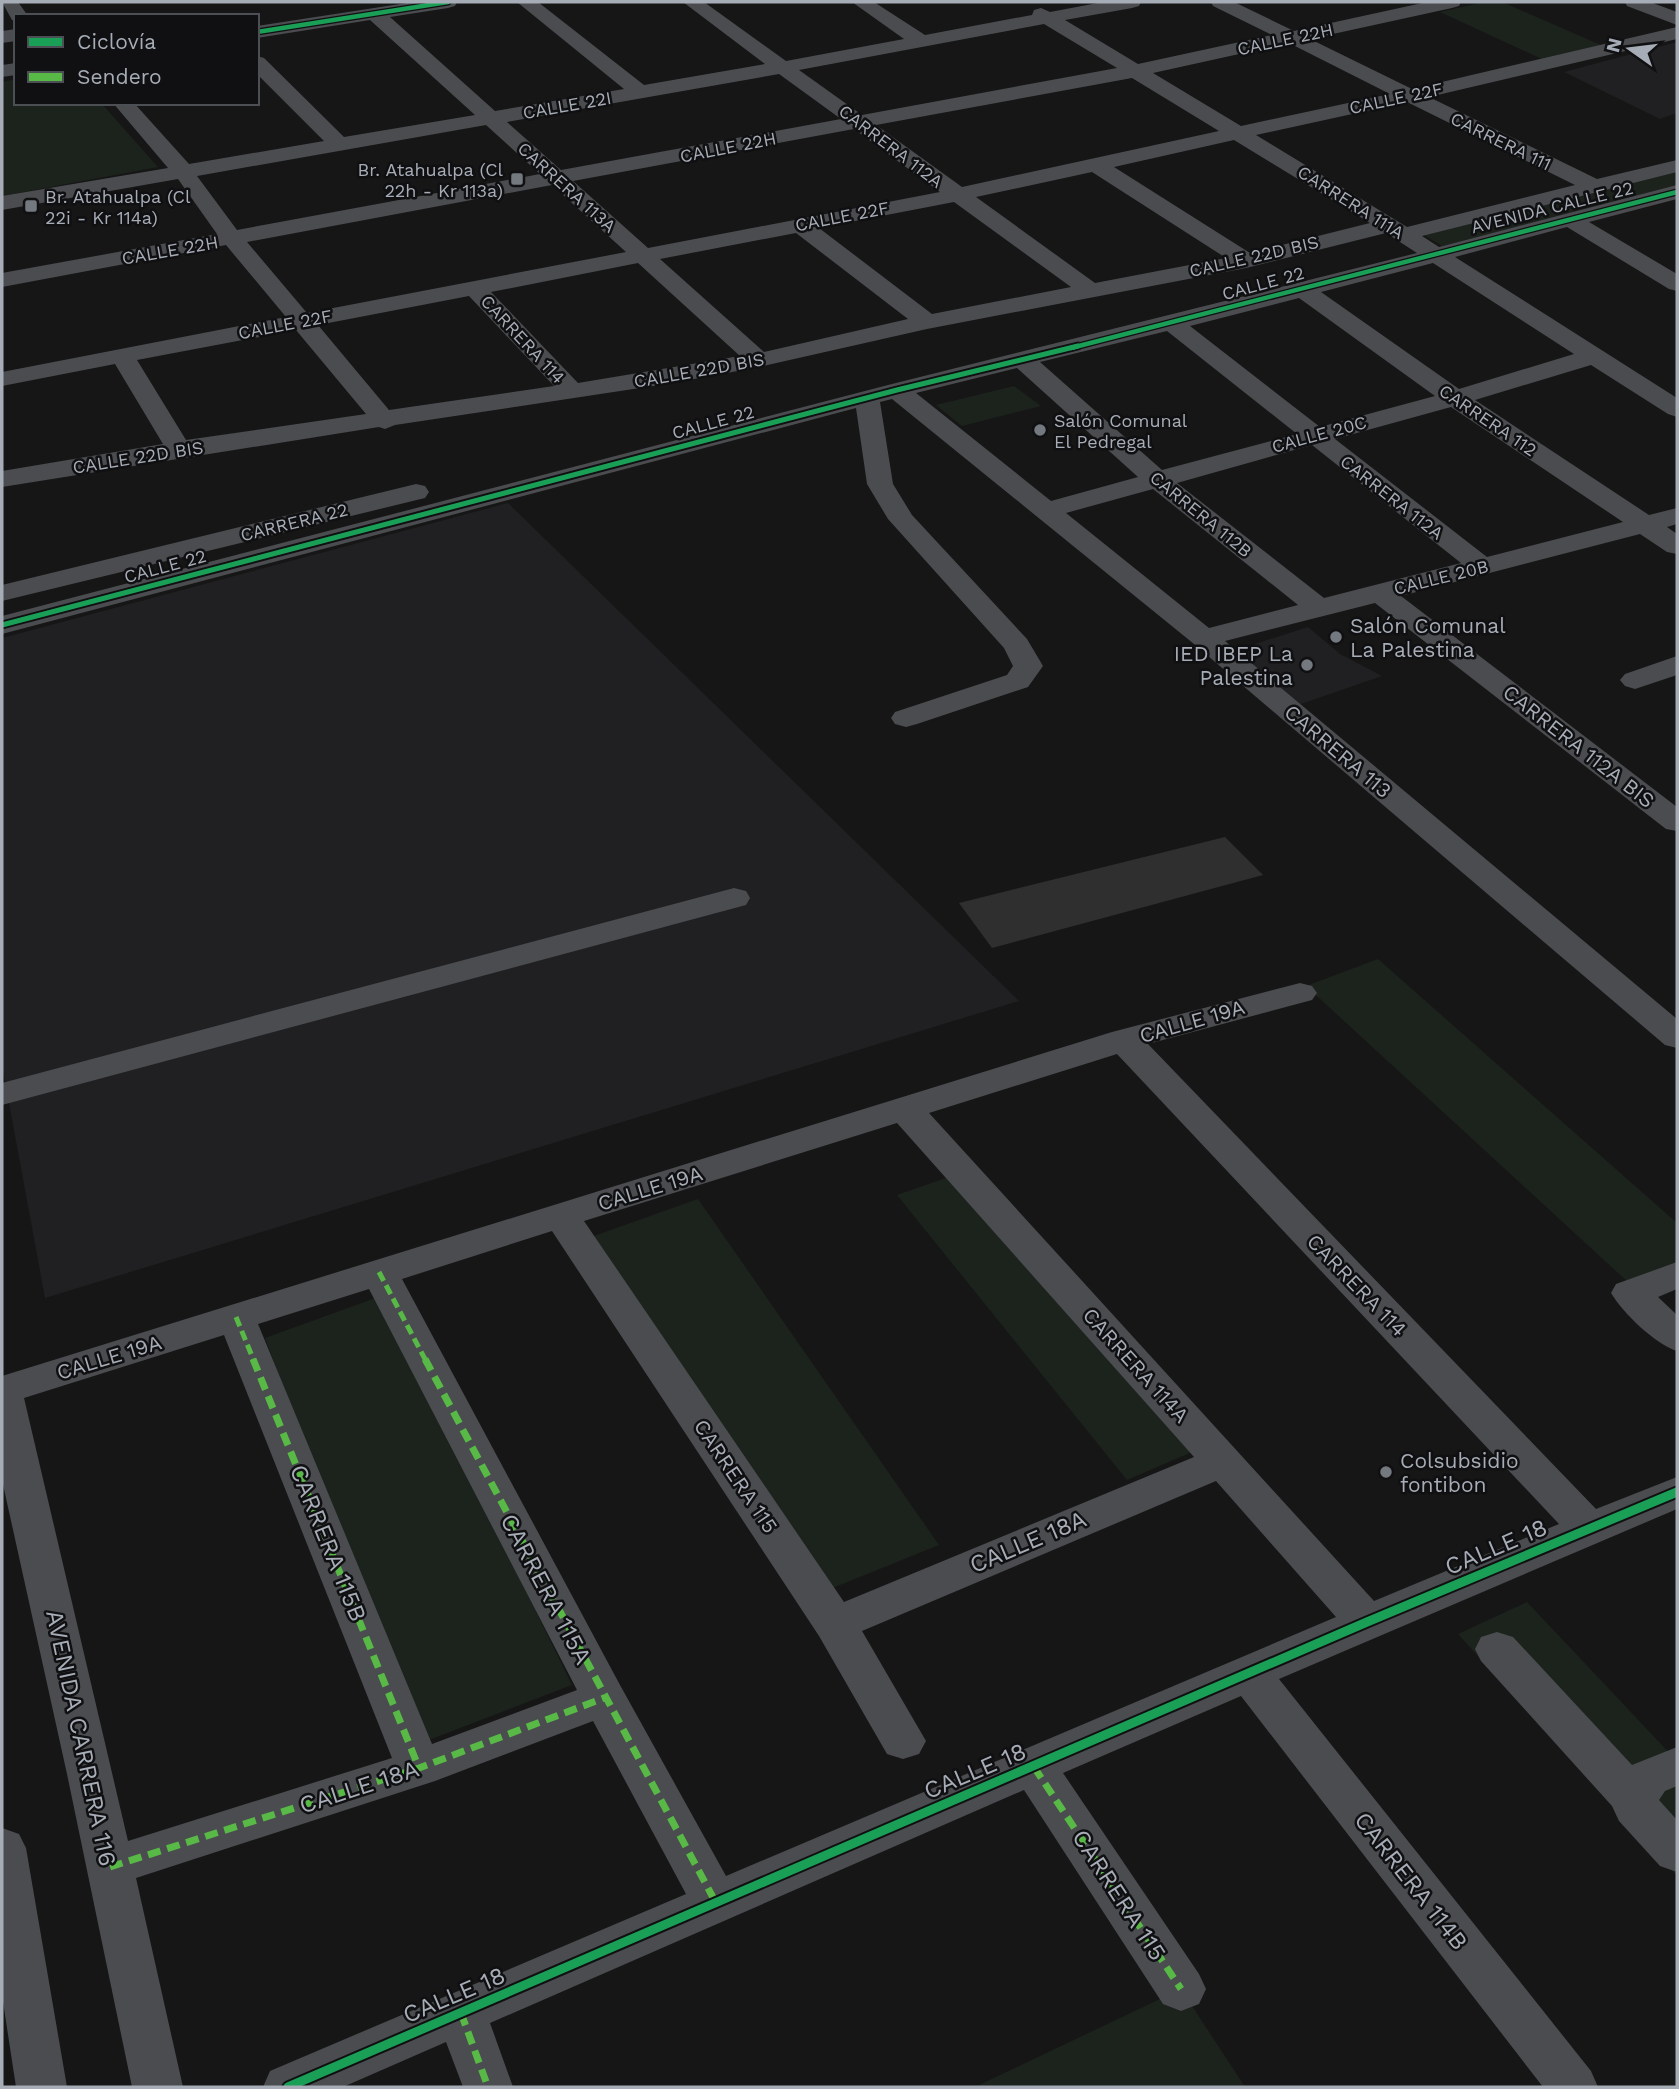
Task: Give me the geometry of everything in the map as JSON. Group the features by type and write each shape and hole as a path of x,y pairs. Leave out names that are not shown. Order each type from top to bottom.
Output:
{"street":[{"path":"259,32 447,2"},
{"path":"526,2 640,92"},
{"name":"CARRERA 112A","path":"692,2 1090,290"},
{"path":"860,2 922,42"},
{"name":"CARRERA 111A","path":"1021,2 1396,229 1677,409"},
{"name":"CALLE 22I","path":"2,203 785,67 1132,2"},
{"name":"CARRERA 111","path":"1220,2 1596,187"},
{"name":"CALLE 22H","path":"2,280 1136,71 1452,2"},
{"path":"1634,2 1677,19"},
{"name":"CARRERA 113A","path":"374,13 759,360"},
{"name":"CALLE 22F","path":"2,379 956,195 1407,96 1677,33"},
{"path":"259,64 338,144"},
{"path":"125,105 183,172 233,239 385,421"},
{"path":"1093,163 1246,261"},
{"name":"AVENIDA CALLE 22","path":"1396,229 1596,187 1677,166"},
{"name":"AVENIDA CALLE 22","path":"1434,254 1677,192"},
{"path":"1569,219 1677,284"},
{"path":"799,224 928,322"},
{"name":"CALLE 22D BIS","path":"2,479 179,449 385,421 759,360 928,322 1246,261 1396,229"},
{"name":"CALLE 22","path":"2,625 897,390 1171,323 1434,254"},
{"name":"CARRERA 114","path":"474,287 572,391"},
{"name":"CARRERA 112","path":"1302,289 1455,398 1677,546"},
{"name":"CARRERA 112A","path":"1171,323 1482,566"},
{"path":"122,355 179,449"},
{"name":"CALLE 20C","path":"1044,511 1155,478 1455,398 1594,356"},
{"name":"CARRERA 112B","path":"1023,360 1155,478 1320,608"},
{"name":"CARRERA 113","path":"897,390 1204,638 1677,1037"},
{"path":"867,398 880,484 901,519 1017,645 1028,666 1018,681 906,719"},
{"name":"CARRERA 22","path":"2,593 423,490"},
{"name":"CALLE 20B","path":"1204,638 1677,516"},
{"name":"CARRERA 112A BIS","path":"1380,593 1677,822"},
{"path":"1635,680 1677,665"},
{"path":"2,1094 734,898"},
{"name":"CALLE 19A","path":"2,1390 1124,1040 1300,993"},
{"name":"CARRERA 114","path":"1124,1040 1590,1529"},
{"name":"CARRERA 114A","path":"905,1109 1367,1622"},
{"name":"CARRERA 115","path":"561,1216 835,1624 903,1741"},
{"name":"CARRERA 115A","path":"379,1272 604,1699 716,1903"},
{"path":"1677,1275 1630,1293 1677,1337"},
{"name":"CARRERA 115B","path":"236,1317 419,1768"},
{"name":"AVENIDA CARRERA 116","path":"2,1390 157,2087"},
{"name":"CALLE 18A","path":"835,1624 1222,1462"},
{"name":"CALLE 18","path":"288,2087 1367,1622 1677,1492"},
{"path":"1497,1649 1634,1798 1636,1807 1677,1852"},
{"name":"CARRERA 114B","path":"1249,1674 1573,2087"},
{"name":"CALLE 18A","path":"110,1867 419,1768 604,1699"},
{"name":"CARRERA 115","path":"1034,1766 1181,1989"},
{"path":"1634,1798 1649,1778 1677,1766"},
{"path":"2,1848 14,1994 42,2087"},
{"path":"461,2012 488,2087"}],"shaded area":[{"path":"1485,2 1502,2 1603,46 1544,60 1440,12"},
{"path":"1677,42 1677,113 1660,119 1564,72"},
{"path":"14,79 14,105 103,105 158,167 2,196 2,82"},
{"path":"1677,171 1677,187 1659,192 1442,246 1424,235"},
{"path":"1014,386 1041,406 962,426 936,405"},
{"path":"508,503 1019,1001 45,1298 2,1065 2,638"},
{"name":"IED IBEP La Palestina","path":"1308,627 1340,654 1382,676 1298,705 1236,650"},
{"path":"1378,959 1677,1223 1677,1267 1629,1283 1306,986"},
{"path":"946,1178 1192,1452 1127,1480 897,1195"},
{"path":"698,1199 939,1545 830,1589 591,1237"},
{"path":"381,1296 572,1685 416,1745 265,1338"},
{"path":"1527,1602 1677,1761 1677,1876 1458,1634"},
{"path":"1181,1989 1245,2087 975,2087"}],"building":[{"path":"1225,837 1263,875 992,948 959,903"}],"marked path":[{"path":"379,1272 604,1698 716,1903"},
{"path":"236,1317 419,1768"},
{"path":"110,1867 419,1768 604,1698"},
{"path":"1034,1767 1181,1989"},
{"path":"461,2013 488,2087"}],"cycle path":[{"path":"259,32 448,2"},
{"path":"2,625 897,390 1229,309 1677,192"},
{"path":"288,2087 1367,1622 1677,1492"}],"place":[{"name":"Br. Atahualpa (Cl 22h - Kr 113a)","path":"517,179"},
{"name":"Br. Atahualpa (Cl 22i - Kr 114a)","path":"31,206"},
{"name":"Salón Comunal El Pedregal","path":"1040,430"},
{"name":"Salón Comunal La Palestina","path":"1336,637"},
{"name":"IED IBEP La Palestina","path":"1307,665"},
{"name":"Colsubsidio fontibon","path":"1386,1472"}]}
